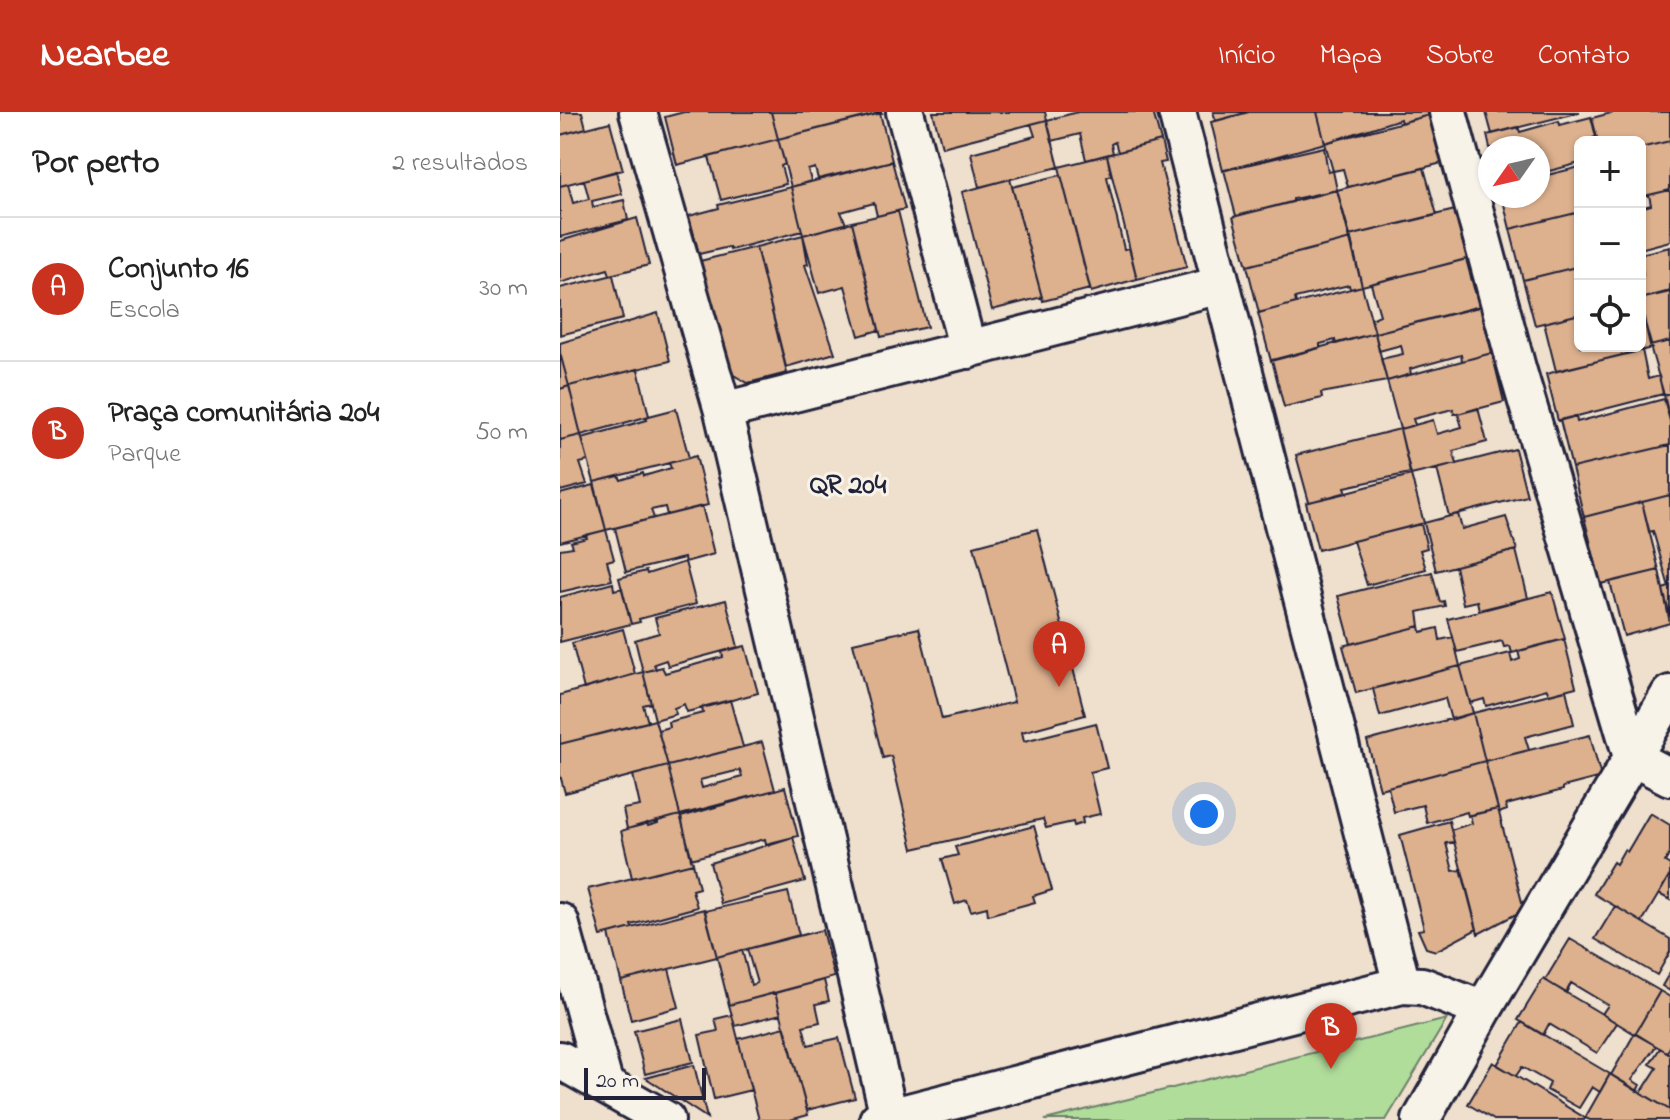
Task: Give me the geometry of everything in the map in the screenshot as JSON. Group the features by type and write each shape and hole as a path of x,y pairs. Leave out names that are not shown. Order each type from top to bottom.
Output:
{"street":[{"path":"638,112 723,411 884,1118 1402,985 1422,986 1483,1010"},
{"path":"905,112 968,350"},
{"path":"1177,112 1402,985"},
{"path":"1448,112 1517,368 1632,757 1670,777"},
{"path":"723,411 1221,285"},
{"path":"1421,1120 1670,694"},
{"path":"560,922 604,1083"},
{"path":"562,1066 604,1083 666,1120"}],"green space":[{"path":"1447,1019 1386,1120 1045,1120"}],"building":[{"path":"560,112 582,112 586,128 560,135"},
{"path":"684,112 771,112 778,139 677,165 665,117"},
{"path":"771,112 881,112 882,113 778,139"},
{"path":"933,112 1045,112 1047,120 942,147"},
{"path":"1078,112 1153,112 1161,141 1118,152 1115,142 1111,144 1113,153 1086,160 1080,134 1052,141 1047,120"},
{"path":"1213,112 1249,112 1216,121"},
{"path":"1249,112 1317,112 1325,143 1223,171 1211,122"},
{"path":"1317,112 1428,112 1429,115 1401,123 1400,119 1325,143"},
{"path":"1486,112 1580,112 1492,134"},
{"path":"1615,112 1670,112 1670,141 1646,147 1646,136 1596,136 1592,118"},
{"path":"880,113 892,161 818,179 815,168 808,170 811,181 791,187 778,139"},
{"path":"1429,115 1442,163 1348,187 1343,169 1333,171 1325,143"},
{"path":"1591,117 1596,136 1574,136 1574,165 1550,171 1550,136 1487,135 1518,127 1520,132 1559,121 1560,125"},
{"path":"1047,120 1059,167 979,187 971,153 1035,136 1031,124"},
{"path":"610,122 623,170 560,186 560,135"},
{"path":"778,139 785,164 781,166 786,184 721,200 709,157"},
{"path":"1161,141 1166,162 1160,163 1187,267 1137,279 1107,155"},
{"path":"1670,141 1670,190 1646,196 1646,147"},
{"path":"1324,147 1328,172 1333,171 1337,190 1236,216 1224,170"},
{"path":"1107,155 1111,175 1107,177 1124,249 1129,248 1137,279 1091,292 1059,167"},
{"path":"892,161 905,209 877,216 874,203 841,212 846,224 803,235 791,187"},
{"path":"1424,168 1437,215 1349,236 1337,190"},
{"path":"1574,168 1574,213 1510,229 1505,208 1550,208 1550,174"},
{"path":"616,171 622,194 592,201 593,207 624,200 628,220 560,237 560,186 568,184 573,203 589,199 584,180"},
{"path":"1061,175 1090,289 1043,301 1012,187"},
{"path":"1010,179 1042,297 992,310 962,192"},
{"path":"791,187 802,231 730,250 729,247 699,254 689,216 719,208 718,205"},
{"path":"1337,190 1351,239 1247,266 1233,217"},
{"path":"1670,190 1670,241 1646,247 1646,206 1651,205 1649,195"},
{"path":"1455,210 1467,259 1362,286 1349,236"},
{"path":"898,211 927,327 881,337 852,222"},
{"path":"1574,213 1574,267 1523,280 1510,229"},
{"path":"637,218 649,265 610,275 608,269 560,283 560,241"},
{"path":"852,222 879,330 859,336 845,286 819,293 803,235"},
{"path":"803,235 808,264 805,265 835,353 786,367 756,247"},
{"path":"1351,239 1362,286 1350,289 1349,285 1295,298 1296,303 1259,313 1247,266"},
{"path":"756,247 787,373 748,383 730,373 700,261"},
{"path":"1670,247 1670,291 1646,297 1646,253"},
{"path":"1466,259 1479,307 1375,333 1371,319 1380,315 1371,284"},
{"path":"1574,267 1574,315 1535,325 1523,280"},
{"path":"613,275 623,319 560,335 560,288"},
{"path":"1362,286 1375,333 1336,344 1335,340 1320,344 1320,348 1271,361 1258,313"},
{"path":"1670,292 1670,341 1650,346 1646,327 1646,298"},
{"path":"1480,306 1492,353 1462,361 1461,355 1410,369 1411,374 1387,381 1381,359 1403,354 1401,345 1379,351 1375,333"},
{"path":"658,313 670,361 569,386 560,343"},
{"path":"1574,316 1574,352 1635,352 1556,371 1544,323"},
{"path":"1646,326 1652,348 1646,349"},
{"path":"1375,333 1387,381 1321,393 1322,398 1284,407 1272,360"},
{"path":"1670,341 1670,393 1664,395 1650,346"},
{"path":"1642,352 1648,379 1659,376 1663,394 1558,421 1546,374"},
{"path":"560,353 569,386 560,389"},
{"path":"1492,353 1504,402 1458,414 1454,414 1453,409 1413,419 1415,425 1400,429 1387,381"},
{"path":"638,369 649,416 581,435 569,386"},
{"path":"569,386 581,435 560,440 560,389"},
{"path":"1670,393 1670,420 1664,395"},
{"path":"1664,399 1670,421 1670,445 1572,468 1560,420 1576,416 1577,422"},
{"path":"1478,408 1487,442 1453,451 1457,464 1411,475 1400,429 1433,420 1437,434 1462,427 1458,414"},
{"path":"676,409 689,458 594,482 582,438"},
{"path":"1400,429 1410,473 1345,487 1347,493 1309,502 1296,455"},
{"path":"581,435 588,461 580,463 587,484 560,491 560,440"},
{"path":"1670,445 1670,495 1584,517 1572,468"},
{"path":"1515,449 1527,496 1449,516 1437,469"},
{"path":"696,456 708,505 667,515 665,507 651,510 654,518 606,530 594,482 619,476 621,480 643,473 644,476 671,468 669,463"},
{"path":"1411,475 1424,523 1318,550 1306,503"},
{"path":"594,485 606,530 560,542 560,494"},
{"path":"1670,495 1670,617 1663,589 1669,587 1653,531 1649,532 1642,502"},
{"path":"1642,502 1659,570 1601,584 1584,517"},
{"path":"702,506 714,554 626,572 615,528"},
{"path":"1458,514 1462,529 1506,517 1517,550 1436,571 1424,523"},
{"path":"1421,524 1427,548 1420,550 1426,569 1367,585 1353,541"},
{"path":"1037,529 1085,715 1022,732 1024,741 1096,723 1107,768 1090,772 1100,814 1082,818 1083,823 1074,826 1073,822 1046,828 1043,819 913,849 891,756 883,758 853,643 919,628 942,719 1014,702 974,546"},
{"path":"606,530 614,559 607,561 612,580 560,592 560,549 573,547 571,542"},
{"path":"1516,550 1528,598 1479,610 1477,601 1463,604 1455,566"},
{"path":"685,562 696,604 639,619 640,622 631,624 619,578 646,571 647,574"},
{"path":"1659,570 1670,623 1624,636 1610,582"},
{"path":"1432,572 1440,602 1444,601 1445,606 1418,612 1420,626 1351,644 1338,596"},
{"path":"613,583 614,590 622,588 631,624 560,642 560,597"},
{"path":"1552,592 1565,639 1512,653 1510,646 1504,647 1502,641 1457,652 1448,619"},
{"path":"726,600 738,647 668,666 666,660 654,664 656,669 643,672 635,640 659,633 655,618"},
{"path":"1420,626 1421,632 1438,628 1440,640 1453,637 1460,666 1356,693 1343,646"},
{"path":"623,629 635,674 584,689 572,643"},
{"path":"1564,639 1576,687 1549,694 1547,689 1486,706 1484,699 1470,703 1460,666 1510,653 1512,662 1520,659 1518,651"},
{"path":"745,646 758,693 687,712 684,704 674,708 676,714 655,720 643,672 662,667 665,673 723,657 722,652"},
{"path":"1460,666 1473,713 1451,720 1445,698 1380,716 1373,689"},
{"path":"643,672 651,703 643,705 648,722 560,744 560,695"},
{"path":"1566,690 1574,724 1525,737 1529,750 1485,761 1473,713"},
{"path":"730,700 743,747 668,766 658,730 669,727 668,722 703,713 702,707"},
{"path":"1473,713 1485,761 1380,789 1367,741"},
{"path":"655,720 668,766 565,793 560,775 560,744"},
{"path":"1590,735 1601,777 1506,805 1507,810 1499,813 1485,761"},
{"path":"762,742 775,790 680,815 668,766","holes":["740,770 742,777 702,788 700,780"]},
{"path":"1485,761 1498,809 1468,816 1467,812 1427,823 1423,805 1394,812 1388,787"},
{"path":"668,766 680,815 627,829 623,809 640,806 633,775"},
{"path":"785,787 798,836 766,844 765,839 691,859 681,817"},
{"path":"1498,809 1524,910 1478,934 1451,830 1472,823 1470,815"},
{"path":"1650,813 1670,825 1670,853 1665,862 1670,865 1670,875 1642,922 1594,894 1613,862 1616,864 1624,850 1627,852"},
{"path":"680,815 693,863 632,878 621,831"},
{"path":"1449,821 1454,842 1446,843 1453,871 1462,870 1477,929 1436,951 1426,948 1418,930 1424,929 1400,835"},
{"path":"1034,826 1052,890 1033,896 1035,902 988,915 987,907 971,911 967,900 955,904 942,859 958,855 955,847"},
{"path":"793,837 805,881 721,904 710,863"},
{"path":"693,863 699,888 692,890 697,907 601,936 588,889"},
{"path":"1670,875 1670,900 1659,894"},
{"path":"788,892 799,935 717,957 705,911"},
{"path":"1615,906 1670,939 1670,952 1657,975 1595,939"},
{"path":"704,909 717,957 621,981 609,934"},
{"path":"822,930 834,977 729,1005 717,957 742,950 751,985 757,983 747,949"},
{"path":"1570,939 1660,991 1635,1034 1602,1014 1608,1005 1571,983 1566,993 1545,980"},
{"path":"669,969 679,1007 631,1020 621,981"},
{"path":"1670,972 1670,991 1662,986"},
{"path":"1543,979 1617,1023 1597,1053 1549,1024 1543,1035 1518,1020"},
{"path":"824,980 829,1001 816,1004 820,1022 803,1026 808,1045 839,1038 855,1098 807,1110 775,993"},
{"path":"1660,991 1670,997 1670,1047 1667,1052 1635,1034"},
{"path":"775,993 781,1014 735,1026 729,1005"},
{"path":"732,1015 751,1090 714,1099 699,1035 718,1031 715,1019"},
{"path":"682,1019 693,1062 645,1074 634,1031"},
{"path":"1522,1022 1610,1074 1600,1092 1592,1087 1579,1108 1547,1090 1550,1083 1522,1067 1516,1076 1497,1065"},
{"path":"785,1027 808,1115 790,1120 759,1120 738,1039"},
{"path":"1635,1033 1656,1046 1632,1080 1640,1085 1637,1091 1611,1075"},
{"path":"1660,1048 1670,1054 1670,1110 1641,1093 1657,1068 1650,1064"},
{"path":"1493,1062 1584,1120 1494,1120 1471,1106 1468,1104"},
{"path":"694,1065 707,1118 646,1078"},
{"path":"1610,1074 1670,1110 1670,1120 1585,1118"}],"place":[{"name":"Conjunto 16","path":"1059,687"},
{"name":"Praça comunitária 204","path":"1331,1069"}],"district":[{"name":"QR 204","path":"848,486"}]}
